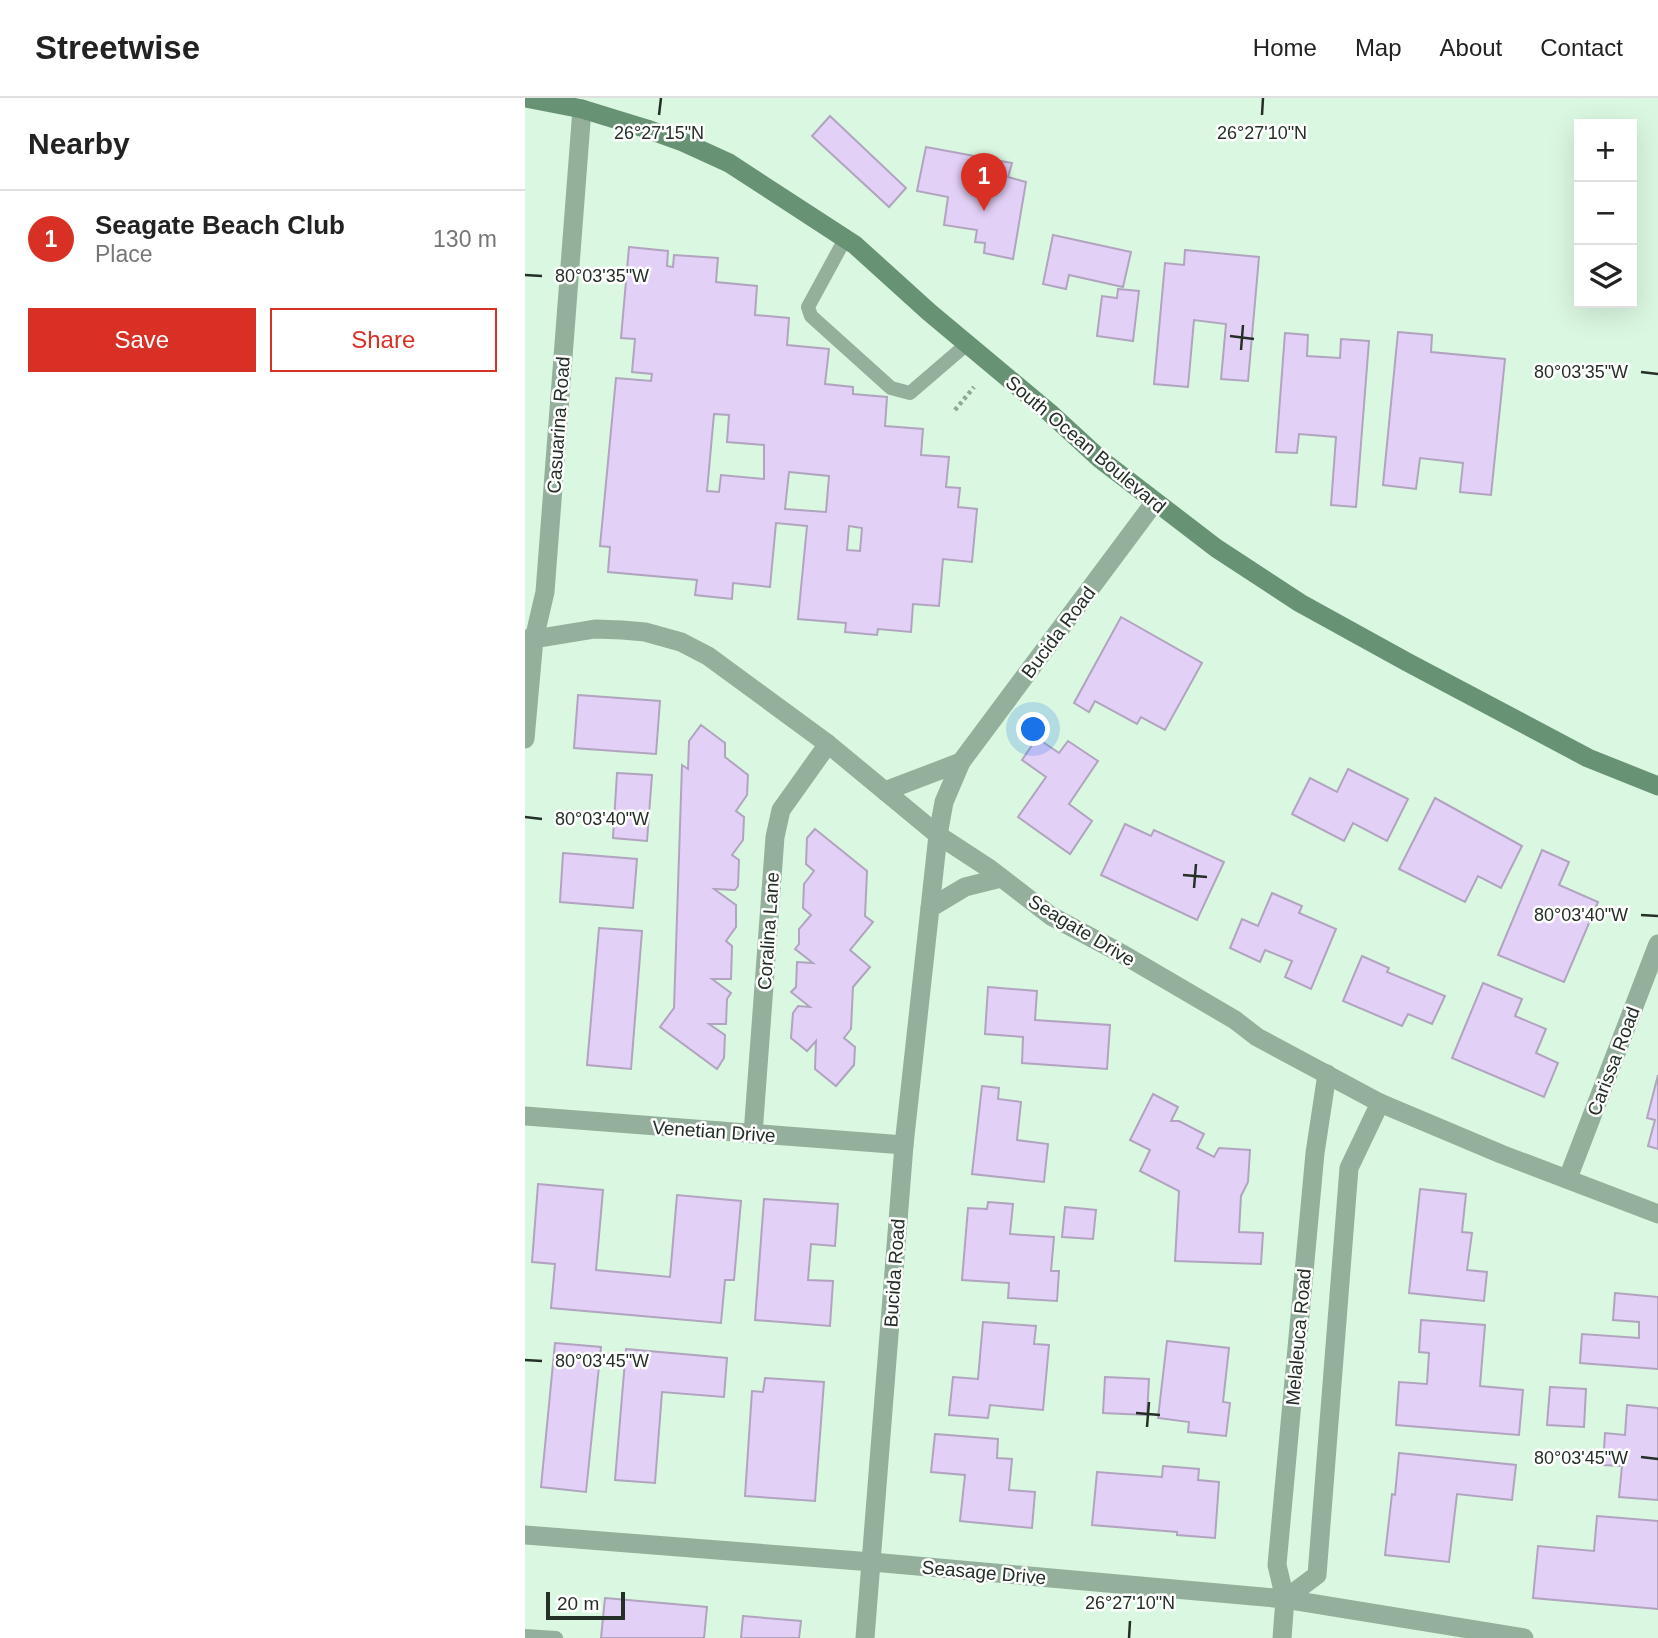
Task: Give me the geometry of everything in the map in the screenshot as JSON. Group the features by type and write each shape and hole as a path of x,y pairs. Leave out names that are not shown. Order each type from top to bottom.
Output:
{"main road":[{"name":"South Ocean Boulevard","path":"526,98 582,109 683,142 729,163 845,239 1050,413 1100,459 1216,548 1300,603 1588,758 1658,786"}],"street":[{"name":"Casuarina Road","path":"525,739 529,639 545,592 582,109"},
{"name":"Bucida Road","path":"865,1638 904,1145 938,835 944,802 961,762 1154,503"},
{"name":"Seagate Drive","path":"529,639 595,629 645,632 681,642 708,656 828,744 938,835 1051,916 1135,961 1234,1020 1257,1037 1380,1103 1501,1154 1658,1214"},
{"name":"Coralina Lane","path":"753,1134 775,837 781,810 828,744"},
{"path":"885,791 961,762"},
{"path":"930,908 965,887 1000,878"},
{"name":"Carissa Road","path":"1568,1178 1658,944"},
{"name":"Melaleuca Road","path":"1282,1638 1285,1599 1277,1565 1315,1153 1327,1074"},
{"name":"Melaleuca Road","path":"1285,1599 1317,1575 1349,1168 1380,1103"},
{"name":"Venetian Drive","path":"525,1116 904,1145"},
{"name":"Seasage Drive","path":"525,1535 872,1562 1285,1599 1524,1638"}],"lane":[{"path":"845,239 808,307 811,317 891,388 910,393 967,344"},
{"path":"525,1636 556,1638"}],"path":[{"path":"955,410 974,387"}],"building":[{"path":"830,116 906,188 889,207 812,136"},
{"path":"926,147 1012,163 1008,177 1026,182 1013,259 984,253 985,243 975,242 977,230 944,225 948,197 917,191"},
{"path":"1053,235 1131,252 1123,287 1069,275 1066,289 1043,284"},
{"path":"629,247 668,251 667,266 673,267 674,255 718,258 716,282 757,286 755,315 789,318 787,345 829,349 825,384 853,387 853,394 887,397 885,426 923,429 921,455 949,457 946,487 960,488 958,507 977,509 972,562 943,559 939,606 913,604 911,632 878,629 877,635 845,632 846,623 798,619 807,526 776,523 770,587 733,583 732,599 695,595 697,580 608,572 610,547 600,546 616,378 651,381 652,374 632,372 635,339 621,338","holes":["714,414 729,415 727,442 764,445 764,479 721,475 719,492 707,491","789,472 829,476 826,512 785,509","849,526 862,528 860,551 847,550"]},
{"path":"1185,250 1259,257 1248,381 1221,379 1226,324 1194,320 1188,387 1154,384 1165,263 1184,265"},
{"path":"1118,289 1139,291 1133,341 1097,336 1102,296 1117,298"},
{"path":"1398,332 1432,335 1431,352 1505,359 1491,495 1460,492 1463,463 1420,458 1416,489 1383,485"},
{"path":"1285,333 1308,335 1307,356 1340,358 1341,339 1369,341 1356,507 1331,505 1336,437 1299,434 1297,453 1276,452"},
{"path":"1121,617 1202,663 1165,730 1141,717 1137,724 1095,701 1089,712 1074,703"},
{"path":"578,695 660,701 656,754 574,748"},
{"path":"701,725 725,743 725,757 748,775 747,795 736,811 744,817 743,840 732,855 739,860 738,886 735,890 714,889 736,905 736,927 726,941 732,946 731,979 712,979 731,993 727,999 726,1024 709,1024 725,1035 724,1058 717,1069 660,1027 674,1008 682,765 688,769 689,741"},
{"path":"1037,738 1059,753 1068,741 1098,761 1069,804 1092,821 1070,854 1018,817 1046,777 1022,760"},
{"path":"1348,769 1408,799 1387,841 1353,823 1344,841 1292,814 1310,778 1337,792"},
{"path":"617,773 652,775 647,841 613,838"},
{"path":"1435,798 1522,846 1501,888 1478,876 1465,902 1399,869"},
{"path":"1125,824 1151,836 1154,830 1224,862 1197,920 1101,875"},
{"path":"815,829 867,871 865,916 873,922 850,950 870,967 853,987 851,1029 844,1038 855,1047 854,1065 836,1086 815,1069 816,1041 807,1051 791,1038 793,1013 798,1006 810,1007 791,992 796,987 797,962 813,963 795,949 799,944 799,929 811,915 803,908 804,884 814,871 806,864 807,838"},
{"path":"1542,850 1569,862 1559,885 1598,902 1564,982 1498,955"},
{"path":"563,853 637,859 633,908 560,902"},
{"path":"1272,893 1302,906 1299,913 1336,929 1311,989 1285,977 1292,961 1265,950 1260,962 1230,948 1242,919 1258,926"},
{"path":"599,928 642,931 631,1069 587,1065"},
{"path":"1362,956 1389,968 1387,972 1445,996 1432,1024 1408,1014 1402,1026 1343,1001"},
{"path":"1483,983 1522,999 1515,1016 1546,1029 1536,1053 1558,1063 1544,1097 1452,1058"},
{"path":"988,987 1037,991 1035,1020 1110,1025 1107,1069 1022,1063 1023,1037 985,1034"},
{"path":"1658,1075 1658,1149 1648,1146 1655,1120 1647,1118"},
{"path":"982,1086 999,1088 998,1099 1021,1102 1017,1140 1048,1144 1044,1182 972,1174"},
{"path":"1153,1094 1178,1107 1171,1121 1179,1121 1204,1134 1197,1148 1214,1157 1219,1148 1250,1150 1248,1182 1241,1196 1239,1232 1263,1233 1261,1264 1175,1261 1179,1191 1140,1171 1150,1150 1130,1140"},
{"path":"538,1184 603,1190 596,1270 670,1277 677,1195 741,1201 734,1280 725,1280 721,1323 551,1308 555,1264 532,1262"},
{"path":"1420,1189 1466,1194 1462,1232 1472,1233 1467,1270 1487,1272 1484,1301 1409,1293"},
{"path":"764,1199 838,1204 835,1246 811,1244 808,1280 833,1281 830,1326 755,1320"},
{"path":"988,1202 1013,1204 1010,1234 1054,1237 1051,1271 1059,1271 1057,1301 1008,1298 1009,1283 962,1280 968,1208 987,1209"},
{"path":"1065,1207 1096,1210 1093,1239 1062,1237"},
{"path":"1615,1293 1658,1297 1658,1369 1580,1363 1582,1334 1639,1338 1639,1322 1613,1320"},
{"path":"1421,1320 1485,1325 1480,1386 1523,1390 1519,1435 1396,1425 1399,1382 1427,1384 1429,1353 1419,1352"},
{"path":"983,1322 1036,1326 1034,1344 1049,1345 1043,1410 990,1405 988,1418 949,1415 953,1377 978,1379"},
{"path":"1167,1341 1229,1348 1223,1402 1230,1403 1226,1436 1188,1432 1189,1422 1158,1418"},
{"path":"555,1343 601,1347 586,1492 541,1487"},
{"path":"626,1349 727,1358 724,1397 662,1392 655,1483 615,1480"},
{"path":"1105,1377 1149,1379 1147,1415 1103,1413"},
{"path":"765,1378 824,1382 815,1501 745,1496 752,1391 763,1392"},
{"path":"1550,1387 1586,1389 1584,1427 1547,1425"},
{"path":"1627,1405 1658,1408 1658,1500 1619,1497 1622,1466 1603,1465 1605,1433 1625,1435"},
{"path":"935,1434 998,1439 997,1458 1012,1459 1009,1490 1035,1492 1032,1528 960,1521 965,1475 931,1472"},
{"path":"1399,1453 1516,1465 1512,1500 1457,1494 1449,1562 1385,1555"},
{"path":"1163,1466 1199,1469 1198,1480 1219,1482 1215,1538 1092,1525 1097,1472 1162,1477"},
{"path":"1597,1516 1658,1521 1658,1609 1533,1598 1538,1546 1594,1551"},
{"path":"605,1598 707,1607 704,1638 601,1638"},
{"path":"743,1616 801,1621 799,1638 741,1638"}],"place":[{"name":"Seagate Beach Club","path":"984,211"}]}
